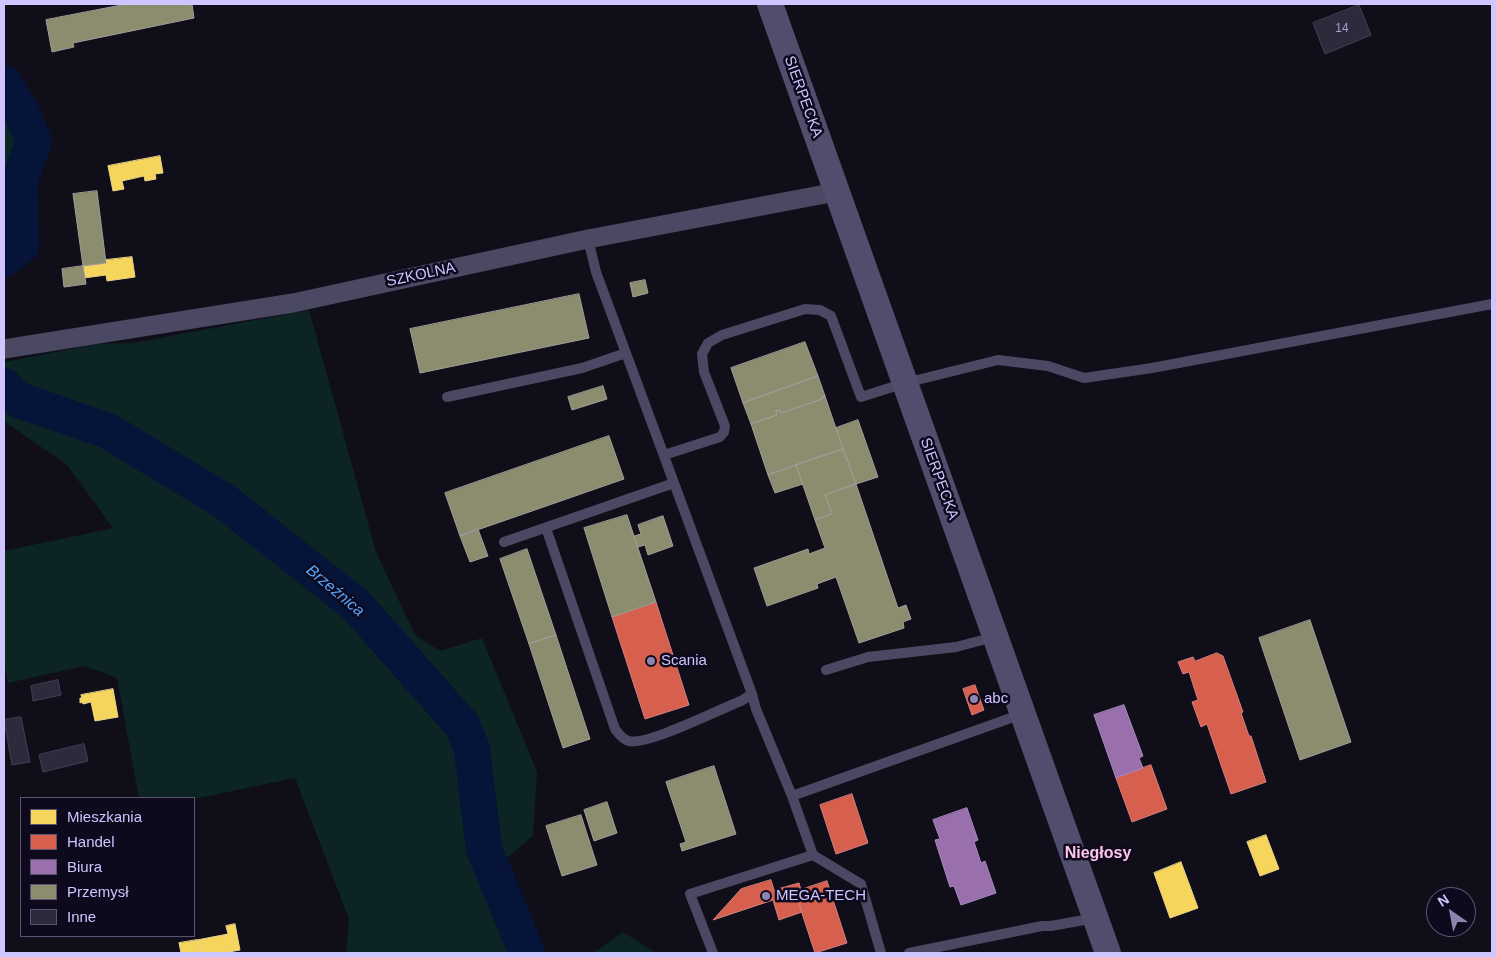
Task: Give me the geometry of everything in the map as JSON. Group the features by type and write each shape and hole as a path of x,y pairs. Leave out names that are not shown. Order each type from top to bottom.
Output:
{"street":[{"name":"SIERPECKA","path":"770,4 1108,953"},
{"name":"SZKOLNA","path":"6,348 293,303 588,239 836,192"}],"lane":[{"path":"588,239 596,272 756,709 792,796 813,855 861,884 881,953"},
{"path":"664,455 720,437 724,432 725,426 704,372 702,354 708,343 722,335 805,309 820,310 830,316 861,397 905,383 998,360 1048,366 1084,378 1152,368 1492,304"},
{"path":"447,397 582,368 626,353"},
{"path":"504,542 674,483"},
{"path":"546,528 615,728 620,736 629,741 649,740 741,701 752,694"},
{"path":"826,670 868,657 943,650 995,636"},
{"path":"792,796 1023,713"},
{"path":"714,953 690,894 813,855"},
{"path":"909,953 1042,926 1096,918"}],"green space":[{"path":"4,89 13,102 29,139 12,194 18,224 14,247 4,250"},
{"path":"309,310 376,552 415,635 440,651 482,638 537,772 533,836 479,881 507,918 519,953 346,953 349,919 295,778 195,799 195,797 139,797 117,678 85,666 8,683 4,664 4,551 113,528 67,465 4,421 4,362 97,344 133,343"},
{"path":"623,932 656,953 593,953"}],"building: Mieszkania":[{"path":"160,156 163,173 155,174 156,179 145,181 144,176 122,181 124,189 113,191 108,166"},
{"path":"132,257 135,277 107,281 106,275 84,278 83,266 106,263 106,260"},
{"path":"113,689 118,717 95,721 91,702 80,703 81,695"},
{"path":"1266,835 1279,869 1260,876 1247,842"},
{"path":"1181,862 1198,908 1170,918 1154,873"},
{"path":"235,924 240,950 223,953 199,953 197,940 228,934 226,926"},
{"path":"197,940 199,953 181,953 179,943"}],"building: Handel":[{"name":"Scania","path":"656,602 689,705 645,719 612,617"},
{"path":"1217,653 1223,656 1266,782 1231,794 1207,724 1201,727 1192,702 1198,700 1189,672 1183,674 1178,662 1193,657 1195,661"},
{"path":"975,685 984,710 972,715 963,689"},
{"path":"1151,765 1167,809 1132,822 1116,778"},
{"path":"852,794 868,843 836,854 820,805"},
{"name":"MEGA-TECH","path":"771,880 774,890 799,883 801,890 795,892 802,912 779,920 773,900 713,920 741,889"},
{"path":"827,881 847,943 815,953 795,892"}],"building: Biura":[{"path":"1124,705 1143,756 1139,758 1143,768 1116,778 1094,715"},
{"path":"967,808 978,840 974,842 981,863 985,861 996,893 961,905 954,886 950,887 935,840 940,839 933,820"}],"building: Przemysł":[{"path":"127,4 192,4 194,18 73,43 74,47 52,52 46,20"},
{"path":"97,191 106,263 83,266 73,194"},
{"path":"83,266 86,284 64,287 62,269"},
{"path":"645,280 648,293 633,297 630,283"},
{"path":"579,294 589,338 420,373 410,329"},
{"path":"805,342 818,376 743,403 731,368"},
{"path":"818,376 825,396 822,399 781,413 780,410 776,411 777,415 751,424 743,403"},
{"path":"603,386 607,399 572,410 568,397"},
{"path":"825,396 843,449 768,475 751,424 777,415 776,411 780,410 781,413 822,399"},
{"path":"858,420 878,477 856,484 836,428"},
{"path":"609,436 624,479 460,536 445,493"},
{"path":"843,449 856,484 825,495 832,514 815,520 796,465"},
{"path":"796,465 803,484 775,493 768,475"},
{"path":"856,484 898,608 906,605 911,619 903,622 904,628 859,643 836,577 817,584 818,588 767,606 754,568 808,549 809,554 825,548 815,520 832,514 825,495"},
{"path":"627,515 656,602 612,617 584,528"},
{"path":"663,516 673,546 648,555 645,545 638,547 634,536 641,534 638,525"},
{"path":"478,529 488,556 470,562 460,536"},
{"path":"527,549 556,635 529,644 500,559"},
{"path":"1310,620 1351,742 1300,760 1259,638"},
{"path":"556,635 590,739 563,748 529,644"},
{"path":"714,766 736,834 682,851 680,844 686,842 666,782"},
{"path":"607,802 617,833 594,841 584,810"},
{"path":"581,815 597,865 562,876 546,826"}],"building: Inne":[{"path":"1359,5 1371,35 1325,54 1313,23"},
{"path":"58,680 61,695 33,701 31,686"},
{"path":"21,717 30,762 12,765 4,720"},
{"path":"84,744 88,761 43,772 39,755"}],"waterway":[{"name":"Brzeźnica","path":"4,83 20,109 34,141 20,179 21,246 4,259"},
{"name":"Brzeźnica","path":"4,386 16,399 108,431 224,501 356,605 462,725 472,749 484,849 527,953"}],"place":[{"name":"Scania","path":"651,661"},
{"name":"abc","path":"974,699"},
{"name":"MEGA-TECH","path":"766,896"}],"district":[{"name":"Niegłosy","path":"1098,854"}]}
